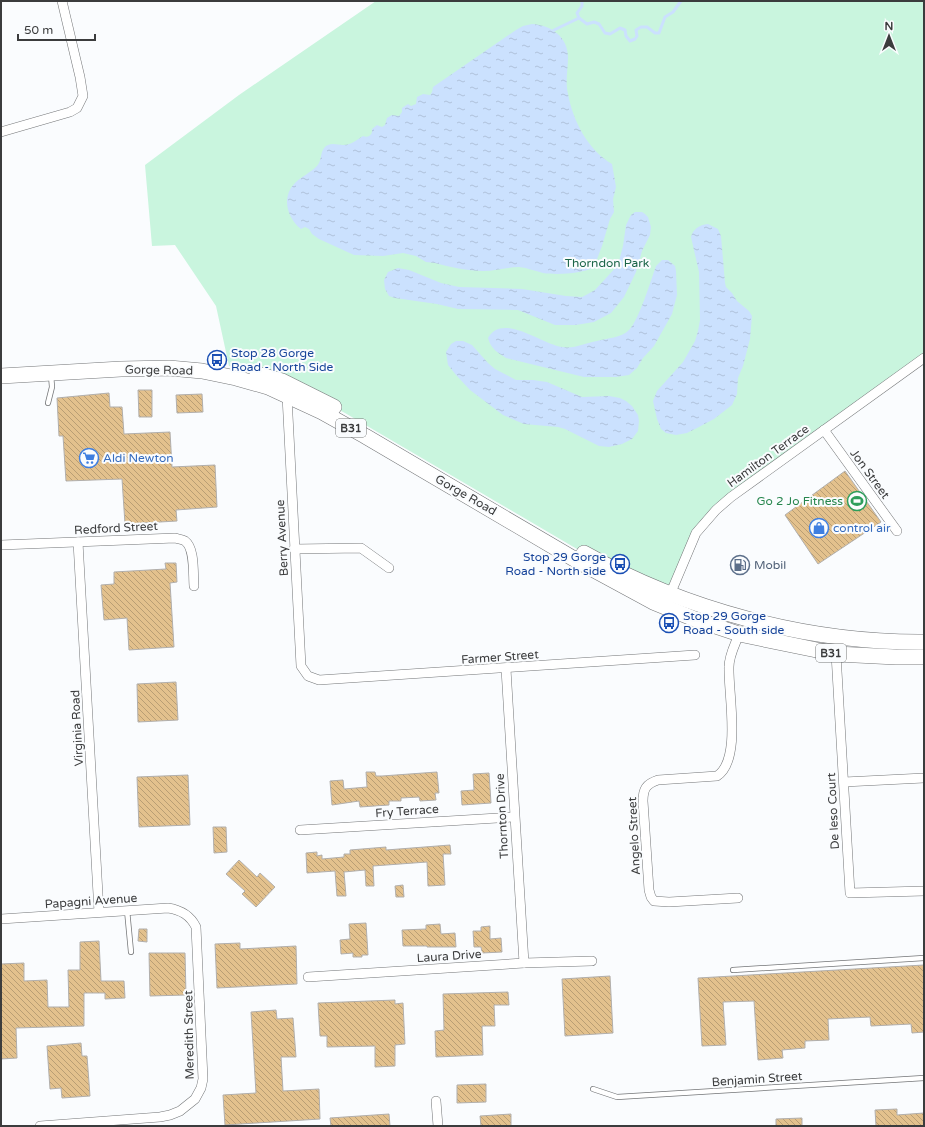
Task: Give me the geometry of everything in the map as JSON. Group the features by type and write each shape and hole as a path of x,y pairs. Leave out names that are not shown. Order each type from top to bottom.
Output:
{"main road":[{"name":"Gorge Road","path":"1,366 162,358 189,360 229,366 282,381 345,413 594,559 670,593 711,609 754,621 795,630 838,638 924,642"},
{"name":"Gorge Road","path":"1,376 169,368 202,371 236,378 268,387 322,412 581,563 666,608 739,634 836,654 924,657"}],"street":[{"path":"1,132 70,112 78,108 81,102 83,96 80,77 62,1"},
{"name":"Hamilton Terrace","path":"666,608 670,593 696,533 707,520 731,497 924,358"},
{"name":"Berry Avenue","path":"287,396 301,666 308,676"},
{"name":"Jon Street","path":"824,430 897,531"},
{"name":"Redford Street","path":"1,545 175,538 184,540 190,546 194,586"},
{"name":"Virginia Road","path":"78,542 99,912"},
{"path":"294,549 361,548 389,568"},
{"name":"Angelo Street","path":"738,898 669,902 654,901 649,890 642,801 645,787 650,783 658,780 717,776 723,773 726,768 730,750 733,721 729,666 731,653 739,634"},
{"name":"De Ieso Court","path":"836,654 850,893 924,891"},
{"name":"Farmer Street","path":"308,676 319,680 506,669 695,655"},
{"name":"Thornton Drive","path":"506,669 524,963"},
{"path":"844,782 924,778"},
{"name":"Fry Terrace","path":"300,830 514,817"},
{"name":"Papagni Avenue","path":"1,918 168,908 182,911"},
{"name":"Meredith Street","path":"40,1126 160,1117 180,1112 196,1099 203,1079 197,938 196,927 193,921 182,911"},
{"name":"Laura Drive","path":"308,977 524,963 592,961"},
{"path":"436,1101 438,1126"}],"lane":[{"path":"48,402 52,387 51,373"},
{"path":"127,910 131,952"},
{"path":"733,970 924,958"},
{"name":"Benjamin Street","path":"593,1089 617,1097 924,1078"}],"green space":[{"name":"Thorndon Park","path":"376,1 924,1 924,358 707,520 671,593 594,559 345,413 303,392 274,380 229,366 216,306 175,245 152,246 145,165 239,95"}],"water":[{"path":"532,24 546,27 557,33 562,38 568,57 567,89 570,104 578,124 589,143 603,158 612,164 616,187 613,199 614,212 610,219 594,267 576,273 562,274 543,273 519,267 477,271 426,262 416,256 403,253 383,256 354,255 319,239 312,234 309,229 305,227 301,229 296,224 289,213 287,201 288,195 295,183 319,164 323,149 325,147 332,144 349,144 363,136 366,137 371,135 372,129 377,125 382,127 385,125 387,118 392,115 399,116 402,112 402,108 408,104 411,106 416,104 417,97 423,94 430,95 433,87 516,30 523,26"},
{"path":"635,212 642,212 648,217 651,227 650,235 642,251 636,272 624,297 611,313 594,322 576,325 555,325 518,310 458,309 437,304 395,298 389,296 385,289 384,280 388,272 398,268 409,270 441,283 459,287 522,289 582,297 595,290 618,265 626,225 631,215"},
{"path":"708,224 718,229 721,236 726,287 752,316 750,339 743,366 738,378 737,394 732,405 714,419 687,433 676,435 666,433 661,429 653,401 657,391 683,362 695,341 700,320 699,272 691,237 697,228"},
{"path":"662,260 668,260 675,266 676,271 677,295 672,314 654,346 643,358 637,368 629,375 616,377 584,377 506,358 495,350 489,342 488,338 494,331 503,328 522,332 553,345 562,347 576,347 622,335 629,330 637,318 656,266"},
{"path":"456,341 463,341 472,345 495,369 516,380 547,382 582,397 609,396 620,398 632,406 638,415 638,431 632,439 622,444 609,447 599,446 565,429 524,424 503,415 470,390 448,365 446,352 451,344"}],"building":[{"path":"138,390 152,390 152,417 139,417"},
{"path":"109,393 110,407 122,407 124,434 170,432 172,467 215,465 217,507 176,510 177,521 125,524 122,479 66,481 63,436 59,436 57,398"},
{"path":"202,394 203,412 177,413 176,395"},
{"path":"845,471 881,522 818,564 785,515"},
{"path":"165,563 176,563 177,582 170,583 174,647 129,650 127,618 104,620 101,585 114,584 114,572 166,569"},
{"path":"176,682 178,720 138,722 137,684"},
{"path":"366,772 375,772 376,776 382,776 437,772 439,793 435,793 436,800 420,801 419,797 401,798 401,801 389,801 389,805 360,807 359,801 332,805 330,781 343,780 344,789 367,787"},
{"path":"489,773 491,803 462,805 461,791 474,790 473,774"},
{"path":"188,775 190,825 139,827 137,777"},
{"path":"213,827 226,827 227,852 214,853"},
{"path":"450,845 451,854 443,854 445,885 428,886 427,862 373,866 374,886 366,886 365,870 344,872 346,896 337,896 335,871 307,873 306,853 317,852 317,856 322,855 322,859 344,857 344,854 350,854 350,850 386,847 386,850"},
{"path":"239,860 257,877 260,873 275,887 256,907 242,894 245,891 226,874"},
{"path":"403,885 404,897 396,897 395,886"},
{"path":"366,923 368,955 353,957 353,953 341,954 340,940 350,939 349,924"},
{"path":"440,924 441,934 455,933 456,947 403,946 402,930 426,929 426,925"},
{"path":"490,926 490,939 501,938 502,952 482,953 481,947 474,947 473,931 481,931 481,927"},
{"path":"139,929 147,929 147,942 138,941"},
{"path":"99,941 101,981 124,981 125,998 105,999 105,993 84,993 84,1026 16,1028 17,1058 1,1059 1,964 24,963 24,981 47,980 48,1007 69,1007 68,970 80,970 80,942"},
{"path":"240,943 240,949 296,946 297,984 217,988 215,944"},
{"path":"149,953 185,953 186,995 150,996"},
{"path":"924,965 924,1032 912,1033 911,1024 871,1026 870,1017 828,1019 829,1040 805,1041 805,1048 782,1050 783,1058 758,1060 754,1001 723,1002 726,1045 702,1046 698,978"},
{"path":"610,976 613,1033 565,1036 562,979"},
{"path":"508,992 509,1005 494,1005 495,1026 482,1026 483,1055 436,1057 435,1031 444,1030 443,994"},
{"path":"395,1000 395,1004 403,1003 405,1044 395,1045 395,1066 375,1067 375,1046 327,1047 327,1036 320,1036 318,1003"},
{"path":"276,1010 277,1019 293,1018 296,1057 281,1057 283,1091 319,1089 320,1119 225,1125 223,1095 256,1093 251,1012"},
{"path":"81,1043 82,1056 87,1056 90,1096 62,1098 61,1088 50,1089 47,1046"},
{"path":"486,1084 486,1102 457,1103 457,1085"},
{"path":"897,1109 897,1115 924,1113 924,1126 876,1126 875,1110"},
{"path":"389,1114 390,1126 331,1126 330,1118"},
{"path":"511,1114 511,1126 481,1126 480,1116"},
{"path":"802,1118 802,1126 776,1126 776,1119"}],"waterway":[{"path":"579,18 577,13 582,6 581,1"},
{"path":"554,30 579,18 587,24 594,22 599,24 605,33 610,34 620,28 625,30 626,36 630,41 635,39 637,36 636,30 641,27 647,27 655,33 659,33 665,17 673,12 681,1"}],"place":[{"name":"Stop 28 Gorge Road - North Side","path":"217,360"},
{"name":"Aldi Newton","path":"89,458"},
{"name":"Go 2 Jo Fitness","path":"857,501"},
{"name":"control air","path":"819,528"},
{"name":"Stop 29 Gorge Road - North side","path":"620,564"},
{"name":"Mobil","path":"740,565"},
{"name":"Stop 29 Gorge Road - South side","path":"669,623"}]}
